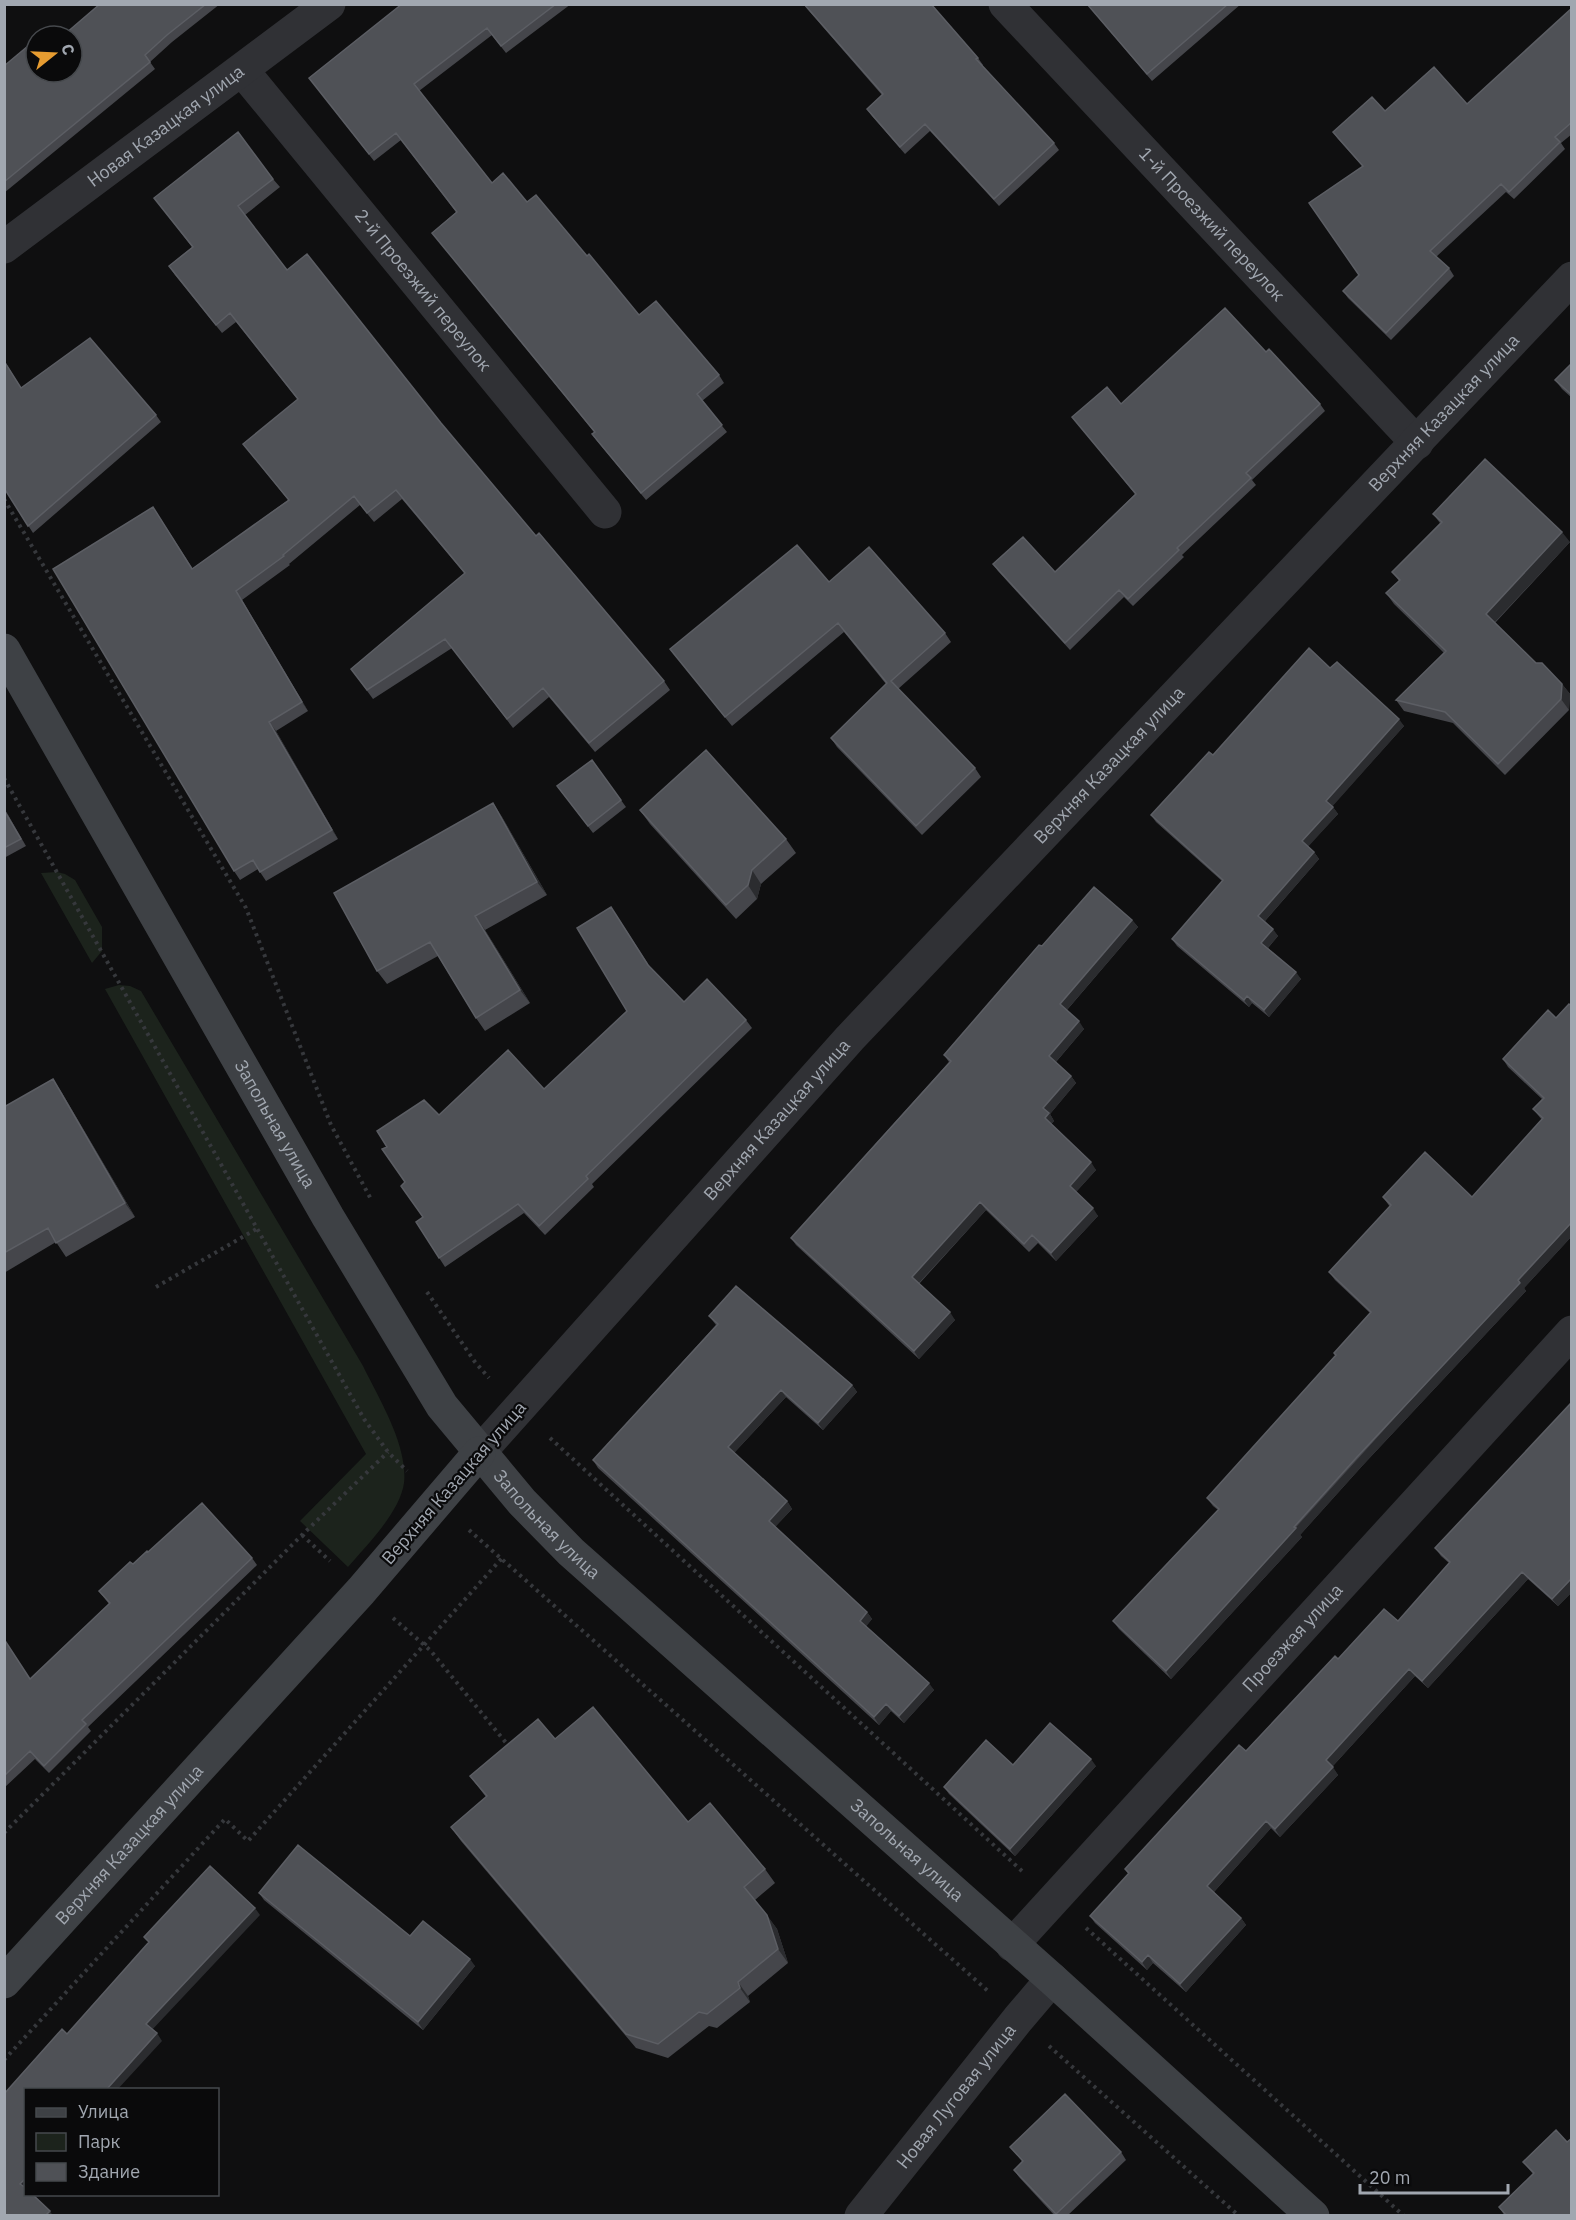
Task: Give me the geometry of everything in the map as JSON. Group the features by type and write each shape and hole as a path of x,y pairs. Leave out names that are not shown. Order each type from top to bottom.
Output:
{"main road":[{"name":"Запольная улица","path":"4,650 327,1216 442,1406 479,1453 522,1502 571,1552 1052,1979 1312,2216"},
{"name":"Верхняя Казацкая улица","path":"4,1982 362,1591 479,1453"}],"street":[{"name":"Новая Казацкая улица","path":"4,247 328,4"},
{"name":"1-й Проезжий переулок","path":"1005,4 1417,443"},
{"name":"2-й Проезжий переулок","path":"242,70 605,512"},
{"name":"Верхняя Казацкая улица","path":"479,1453 850,1038 1572,278"},
{"name":"Проезжая улица","path":"1012,1945 1572,1332"},
{"name":"Новая Луговая улица","path":"861,2216 1052,1979"}],"path":[{"path":"4,499 246,908 331,1125 377,1210"},
{"path":"156,1287 258,1228"},
{"path":"425,1289 475,1362 519,1409 1054,1900 1404,2216"},
{"path":"4,1833 388,1452"},
{"path":"302,1535 430,1650 507,1744"},
{"path":"4,2060 225,1819 248,1841 502,1557"}],"green space":[{"path":"57,872 75,880 102,927 102,951 92,963 41,873"},
{"path":"119,985 130,986 141,991 363,1366 397,1438 404,1468 401,1494 390,1517 348,1567 300,1521 366,1454 105,989"}],"building":[{"path":"100,4 206,4 145,55 150,62 4,182 4,66 24,49 24,84 84,84 84,24 77,24"},
{"path":"402,4 556,4 501,46 487,28 414,84 492,183 503,173 527,202 536,195 639,315 656,301 719,375 697,394 722,425 641,493 592,434 595,432 432,233 457,212 396,133 369,154 309,78"},
{"path":"804,4 931,4 978,58 976,59 1054,143 994,199 925,124 900,147 867,109 883,94"},
{"path":"1087,4 1228,4 1147,74"},
{"path":"1572,8 1572,122 1555,137 1560,142 1509,192 1501,184 1430,251 1449,268 1386,333 1343,291 1359,275 1309,203 1363,166 1333,132 1372,97 1385,111 1434,67 1467,104"},
{"path":"238,132 273,179 238,206 287,270 307,254 441,423 536,536 539,533 664,681 589,743 543,688 507,719 445,639 367,690 351,669 465,573 396,490 367,513 354,496 284,556 236,591 302,702 269,722 332,830 260,872 253,860 234,871 53,569 153,507 192,569 289,500 243,444 298,399 230,313 216,325 169,266 193,247 154,198"},
{"path":"1225,308 1266,352 1269,349 1320,404 1246,473 1251,478 1177,548 1179,550 1128,599 1119,590 1065,643 993,564 1023,537 1055,572 1136,494 1072,417 1107,387 1121,404"},
{"path":"90,338 156,415 28,526 4,488 4,361 21,388"},
{"path":"1572,363 1572,395 1555,380"},
{"path":"1485,459 1562,532 1486,614 1536,663 1542,663 1562,684 1561,699 1498,764 1445,712 1396,700 1446,651 1386,593 1400,580 1392,572 1442,522 1433,514"},
{"path":"797,545 829,582 869,547 945,633 891,681 975,768 916,826 831,738 887,683 838,623 725,717 670,649"},
{"path":"1309,648 1330,668 1337,662 1399,719 1326,801 1333,807 1302,841 1314,852 1258,916 1273,929 1261,943 1296,972 1264,1010 1247,996 1244,1000 1172,939 1223,880 1151,815 1209,752 1213,755"},
{"path":"706,750 786,839 752,870 748,885 726,905 640,810"},
{"path":"592,760 621,800 588,826 557,786"},
{"path":"493,803 537,882 475,916 520,990 476,1018 430,942 377,971 334,893"},
{"path":"4,810 21,839 4,848"},
{"path":"1094,887 1132,920 1060,1004 1079,1021 1049,1056 1071,1076 1043,1108 1049,1113 1045,1118 1091,1162 1070,1186 1093,1208 1051,1253 1032,1235 1024,1244 980,1202 912,1277 950,1312 914,1351 791,1238 951,1061 944,1055 1039,945 1042,946"},
{"path":"611,907 648,965 684,1002 707,979 746,1020 586,1176 588,1179 539,1226 518,1204 439,1258 416,1222 423,1217 401,1186 405,1182 382,1149 387,1147 377,1131 424,1100 439,1115 508,1050 544,1089 627,1011 577,928"},
{"path":"1569,1004 1572,1006 1572,1222 1518,1280 1520,1283 1357,1457 1166,1671 1113,1621 1219,1509 1207,1498 1336,1355 1334,1353 1371,1312 1329,1272 1391,1205 1383,1197 1425,1152 1472,1197 1543,1118 1533,1109 1544,1098 1503,1059 1548,1010 1556,1018"},
{"path":"53,1079 125,1203 56,1243 48,1228 4,1253 4,1107"},
{"path":"736,1286 852,1385 818,1423 781,1390 728,1447 787,1501 769,1521 867,1612 860,1621 929,1683 899,1716 886,1704 874,1717 593,1460 718,1324 709,1316"},
{"path":"1572,1402 1572,1578 1552,1599 1522,1572 1422,1681 1409,1669 1326,1760 1333,1767 1275,1829 1266,1821 1207,1886 1241,1918 1180,1984 1148,1955 1142,1962 1090,1916 1129,1873 1125,1869 1239,1745 1246,1751 1335,1656 1338,1659 1384,1609 1398,1621 1450,1562 1435,1548"},
{"path":"202,1503 252,1558 82,1720 86,1724 44,1766 30,1751 4,1776 4,1639 30,1679 110,1603 99,1591 130,1562 133,1564 148,1552"},
{"path":"593,1707 688,1822 710,1803 765,1869 744,1887 767,1915 778,1949 738,1982 740,1988 707,2014 699,2012 658,2044 626,2034 451,1827 487,1796 470,1776 538,1719 555,1739"},
{"path":"1050,1723 1091,1759 1010,1849 944,1787 986,1740 1013,1765"},
{"path":"298,1845 410,1936 423,1921 470,1959 418,2022 259,1893"},
{"path":"210,1866 255,1908 146,2024 157,2033 108,2088 24,2088 24,2180 20,2184 24,2187 24,2196 34,2196 50,2211 45,2216 4,2216 4,2094 62,2029 67,2034 149,1942 144,1937"},
{"path":"1065,2094 1121,2152 1056,2214 1014,2170 1023,2161 1010,2147"},
{"path":"1556,2130 1567,2142 1572,2138 1572,2216 1507,2216 1499,2207 1534,2173 1523,2162"}]}
